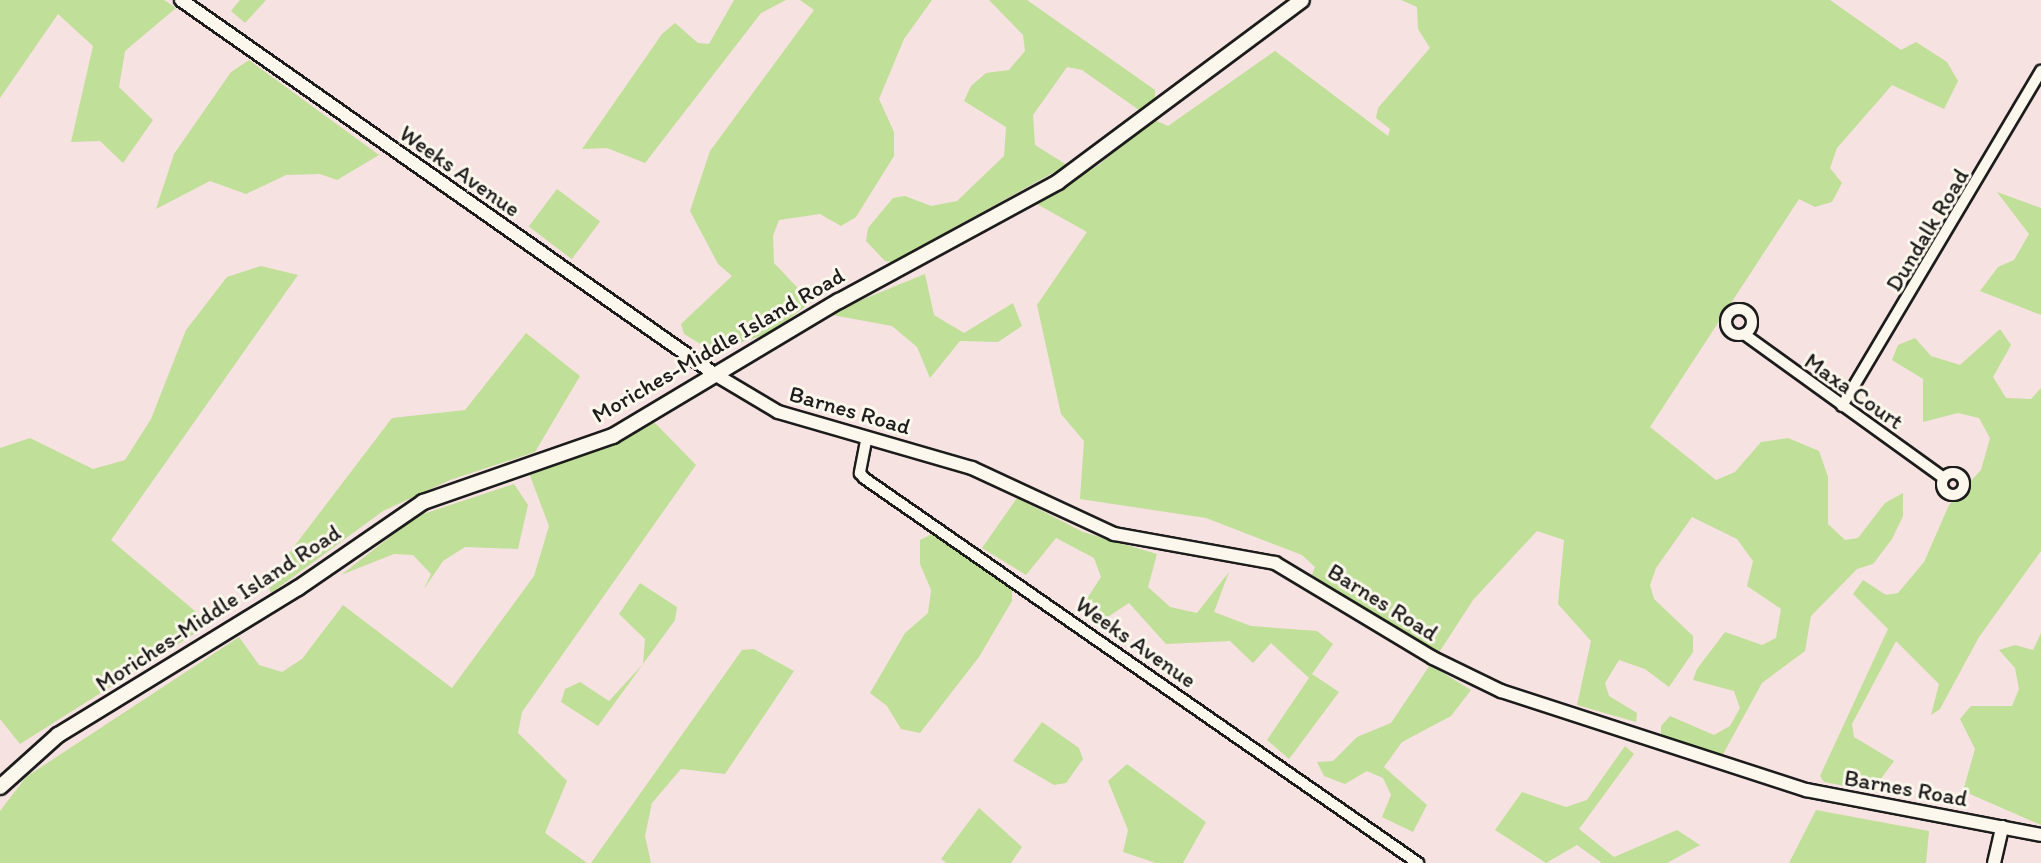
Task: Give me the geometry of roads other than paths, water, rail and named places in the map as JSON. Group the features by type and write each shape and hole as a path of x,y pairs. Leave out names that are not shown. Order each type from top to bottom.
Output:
{"main road":[{"name":"Moriches-Middle Island Road","path":"0,787 58,735 298,588 424,502 613,436 1075,172 1302,0"}],"street":[{"name":"Weeks Avenue","path":"181,0 716,375"},
{"name":"Dundalk Road","path":"1842,406 2041,71"},
{"name":"Maxa Court","path":"1744,334 1944,478"},
{"name":"Barnes Road","path":"716,375 778,412 866,441 972,468 1114,534 1275,563 1433,658 1501,691 1806,790 2041,835"},
{"name":"Weeks Avenue","path":"866,441 864,478 1418,863"},
{"path":"1994,863 2002,827"}]}
